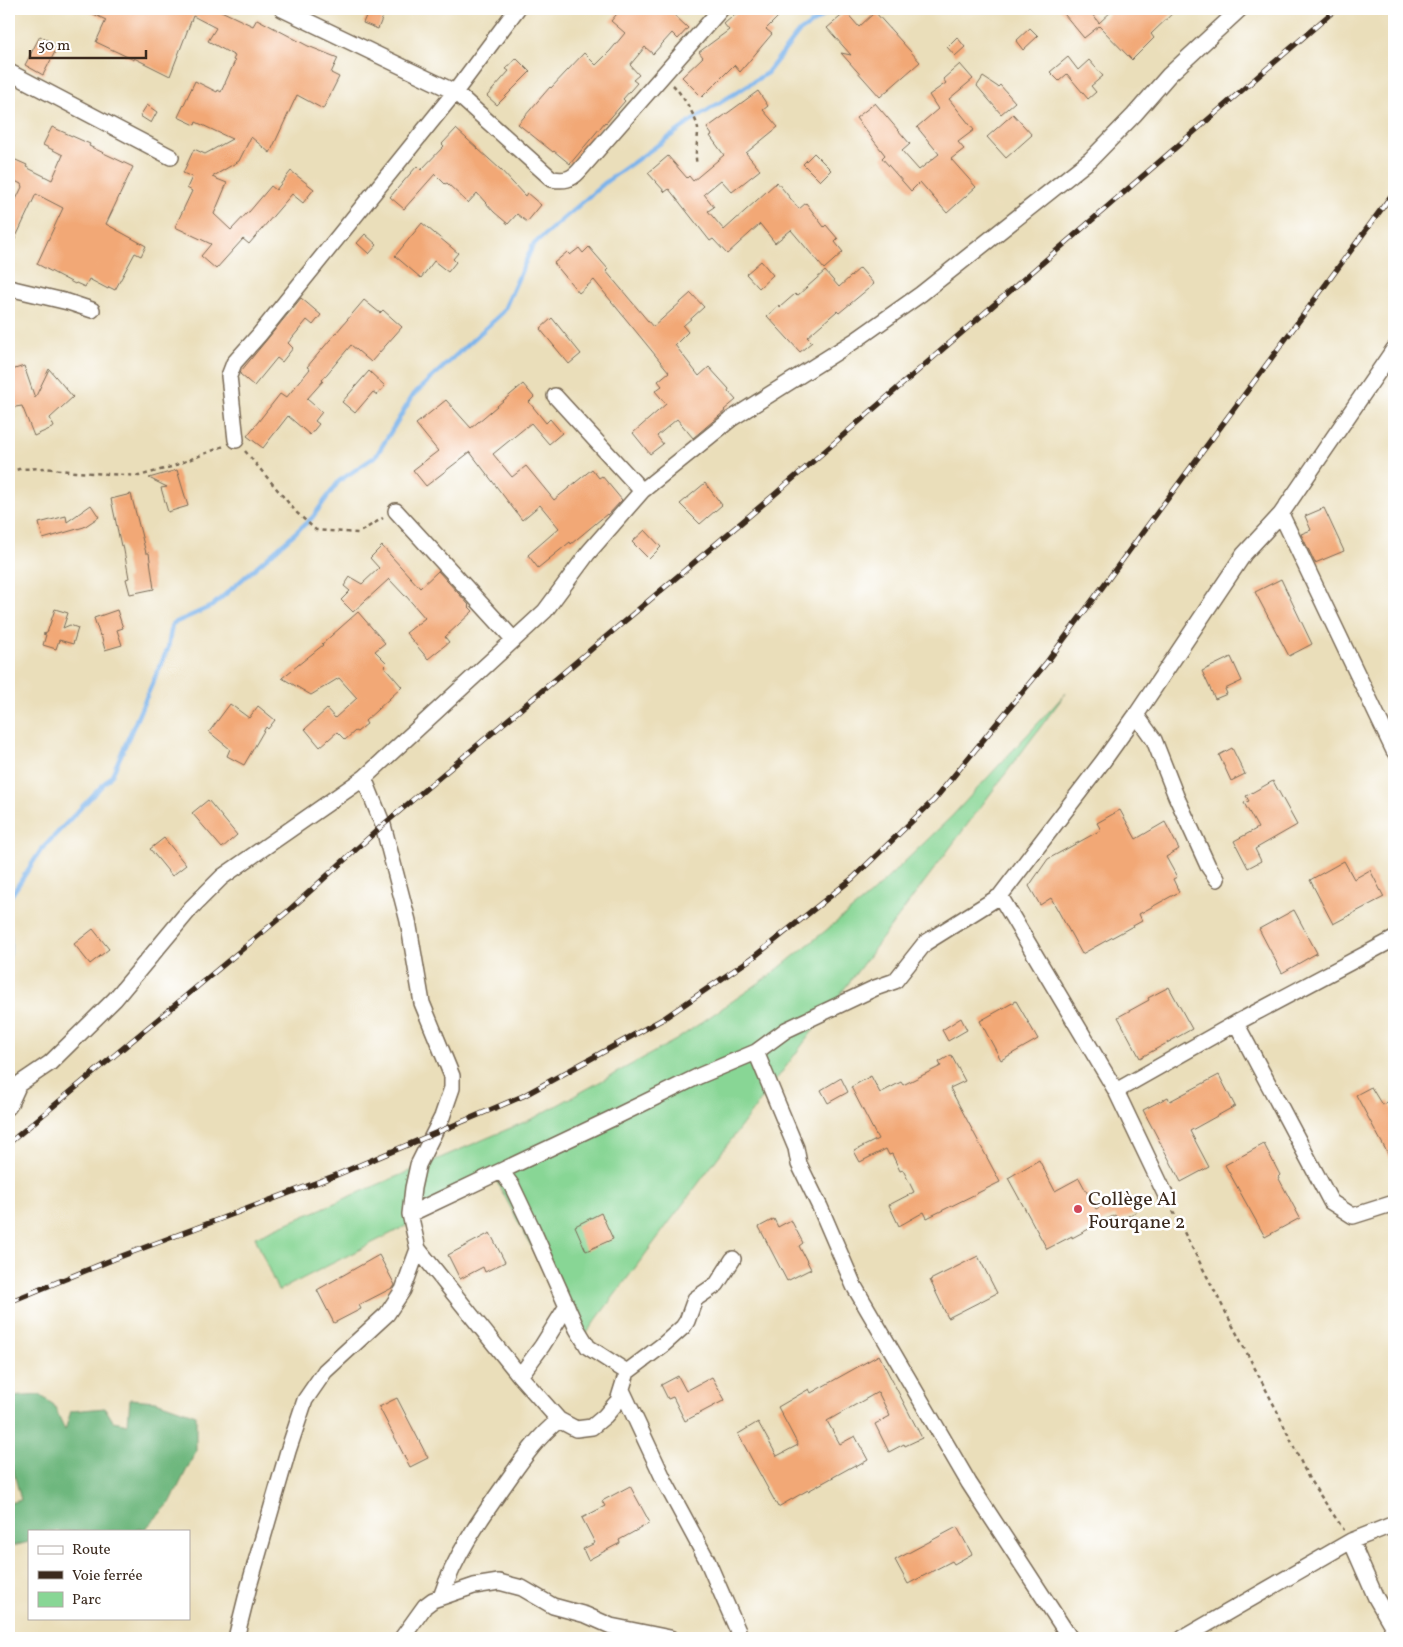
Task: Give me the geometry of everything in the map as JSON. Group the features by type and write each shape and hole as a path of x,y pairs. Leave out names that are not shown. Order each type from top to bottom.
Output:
{"street":[{"path":"282,9 455,92 552,179 561,180 568,180 579,171 721,9"},
{"path":"236,440 229,376 234,363 259,336 455,92 517,9"},
{"path":"9,1106 19,1084 50,1063 115,999 191,908 222,877 364,778 545,611 588,553 642,491 731,419 856,340 922,294 1091,159 1134,115 1169,75 1236,10"},
{"path":"9,72 171,157"},
{"path":"9,288 68,302 92,310"},
{"path":"410,1214 699,1076 756,1052 786,1030 875,988 895,981 925,943 1000,896 1104,760 1244,554 1280,514 1394,349"},
{"path":"555,396 642,491"},
{"path":"396,511 514,640"},
{"path":"1280,514 1394,751"},
{"path":"1136,715 1154,740 1176,796 1208,866 1217,879"},
{"path":"364,778 383,824 408,921 422,1003 452,1076 452,1088 442,1117 418,1164 410,1214 418,1249 520,1376 560,1420 576,1429 592,1427 605,1416 618,1401 627,1372 683,1327 695,1299 717,1284 733,1259"},
{"path":"1000,896 1116,1091 1167,1198"},
{"path":"1116,1091 1236,1023 1394,939"},
{"path":"1236,1023 1331,1202 1354,1216 1394,1203"},
{"path":"756,1052 796,1148 799,1164 854,1286 969,1484 1070,1638"},
{"path":"501,1171 512,1186 577,1329 588,1347 627,1372"},
{"path":"236,1638 288,1451 305,1400 325,1370 387,1314 403,1290 418,1249"},
{"path":"520,1376 542,1346 567,1306"},
{"path":"622,1390 665,1482 707,1560 741,1638"},
{"path":"441,1597 446,1581 483,1515 539,1438 560,1420"},
{"path":"1183,1638 1351,1541 1394,1524"},
{"path":"1351,1541 1376,1598 1394,1630"},
{"path":"402,1638 425,1606 441,1597 474,1586 499,1582 522,1588 553,1606 586,1615 611,1626 670,1638"}],"path":[{"path":"664,74 678,90 698,127 694,155 697,165"},
{"path":"9,472 19,469 45,468 139,476 170,467 236,440 297,513 316,530 361,532 396,511"},
{"path":"1167,1198 1276,1409 1309,1479 1351,1541"}],"green space":[{"path":"1066,693 581,1340 496,1180 278,1291 255,1237 534,1118 676,1040 769,976 869,896 952,816"},
{"path":"40,1395 54,1405 65,1430 71,1411 105,1408 113,1421 128,1424 130,1399 156,1401 196,1415 196,1451 170,1503 146,1528 132,1530 28,1530 28,1542 9,1547 9,1503 21,1500 9,1455 9,1397"}],"building":[{"path":"83,9 217,9 253,26 257,19 308,46 338,58 331,73 339,77 323,109 297,95 270,153 251,137 239,161 212,177 227,183 214,214 231,230 271,186 276,190 291,171 314,189 303,203 292,194 249,244 243,239 216,269 201,256 211,244 175,227 192,191 187,188 192,177 183,173 194,149 205,154 232,139 196,122 195,125 178,117 195,81 217,92 218,90 221,92 235,61 233,60 235,56 208,41 216,28 193,16 170,76 96,42 106,20"},
{"path":"369,9 386,9 378,29 363,23"},
{"path":"621,9 668,9 688,28 678,39 672,33 653,54 645,47 630,65 639,75 633,80 637,83 623,99 625,101 570,164 518,124 550,87 584,53 596,65 610,51 625,33 611,21"},
{"path":"741,9 774,9 780,15 766,29 772,34 740,72 734,65 702,97 682,77 703,57 699,52 729,30 724,24"},
{"path":"1060,9 1088,9 1099,23 1114,9 1177,9 1151,34 1154,38 1132,60 1099,26 1084,38"},
{"path":"846,12 859,27 875,12 920,62 880,97 841,53 851,55 827,28"},
{"path":"1030,28 1038,36 1023,50 1016,41"},
{"path":"40,36 58,46 43,75 25,65"},
{"path":"957,37 965,47 955,56 947,47"},
{"path":"1068,57 1078,70 1089,60 1103,76 1091,86 1096,92 1088,99 1067,74 1059,81 1050,72"},
{"path":"516,58 530,72 497,105 487,96 509,71 506,69"},
{"path":"960,64 973,79 949,99 974,130 958,142 964,149 951,159 976,187 947,213 920,182 911,191 882,158 885,155 856,118 875,103 910,144 902,151 919,170 939,154 917,127 938,109 929,95 946,83 943,79"},
{"path":"983,77 998,87 1000,85 1015,102 1001,114 977,86"},
{"path":"758,91 768,106 763,110 778,127 746,153 760,170 732,192 721,180 704,194 714,207 708,211 724,230 777,182 799,209 806,203 824,227 826,225 838,239 835,242 843,252 824,269 791,230 775,243 760,224 727,254 713,239 710,241 669,189 665,192 648,173 668,156 687,178 689,176 693,181 724,155 710,136 712,135 707,128"},
{"path":"147,105 157,112 151,123 140,116"},
{"path":"1013,114 1032,135 1006,158 987,137"},
{"path":"52,127 90,144 89,146 133,167 106,224 146,246 141,256 135,253 115,290 109,287 108,289 89,279 85,287 75,284 37,264 63,208 36,194 9,252 9,214 22,187 21,184 9,178 9,157 52,180 63,155 43,145"},
{"path":"456,129 500,169 525,196 527,193 541,205 527,222 517,214 508,224 477,193 468,203 435,174 404,209 390,197 417,166 421,170 444,146 442,144"},
{"path":"814,153 831,170 820,181 803,164"},
{"path":"422,223 458,253 453,259 456,262 448,272 434,261 421,278 395,256"},
{"path":"365,234 377,245 369,254 357,243"},
{"path":"589,247 608,269 606,271 653,327 691,293 704,307 683,326 688,332 675,345 699,376 709,367 729,389 728,391 736,400 693,438 677,419 657,436 663,444 650,454 633,433 666,404 655,391 662,386 658,381 669,372 594,280 579,293 554,263 567,252 570,255 579,248 583,253"},
{"path":"761,261 773,275 759,288 746,274"},
{"path":"860,268 874,284 839,313 837,311 807,337 812,342 800,352 767,316 795,294 797,296 825,271 839,287"},
{"path":"301,298 321,315 313,325 307,320 288,343 293,348 282,362 277,358 254,386 240,374 241,371"},
{"path":"364,300 380,313 383,310 402,327 371,362 351,345 307,399 322,412 315,421 319,424 310,435 288,416 263,448 247,436 280,394 286,398 310,369 307,367"},
{"path":"552,318 581,354 569,364 540,329"},
{"path":"24,366 35,398 49,369 73,397 50,418 54,427 34,436 22,406 9,408 9,371"},
{"path":"369,371 385,386 377,395 373,392 355,413 342,402"},
{"path":"523,384 534,397 529,402 546,423 550,419 562,433 549,444 531,423 493,454 512,477 526,466 554,500 592,469 599,478 602,476 622,500 608,515 538,568 528,555 559,528 540,505 522,520 470,452 426,486 413,470 438,451 416,424 446,400 471,428"},
{"path":"177,470 188,506 168,512 161,488 167,487 149,478"},
{"path":"705,483 722,505 700,524 680,504"},
{"path":"131,494 146,553 149,553 154,589 130,594 126,579 129,578 123,545 121,546 111,499"},
{"path":"91,505 99,517 84,527 43,539 39,523 66,516 67,522"},
{"path":"1324,508 1344,551 1315,563 1301,534 1311,530 1305,516"},
{"path":"645,530 661,547 649,559 632,542"},
{"path":"382,546 420,588 438,571 473,611 445,637 449,642 428,659 406,633 425,618 389,579 353,612 341,600 350,591 344,586 350,577 362,584 379,568 370,558"},
{"path":"1281,579 1312,644 1289,656 1255,592"},
{"path":"55,609 68,613 63,628 70,625 78,628 73,644 59,640 56,649 43,645 46,635 43,634 47,633"},
{"path":"117,610 123,628 117,630 122,645 105,650 94,618"},
{"path":"358,612 385,643 375,651 387,663 384,666 402,687 365,721 367,724 357,732 355,731 345,740 337,732 320,747 305,729 327,709 335,718 357,698 339,678 311,695 282,678 323,645"},
{"path":"1231,657 1242,681 1225,689 1227,694 1215,699 1202,671"},
{"path":"230,704 249,718 258,706 275,720 268,729 266,727 244,765 227,756 230,749 209,732"},
{"path":"1232,748 1245,774 1231,781 1219,755"},
{"path":"1273,781 1297,825 1255,849 1261,861 1248,868 1234,841 1258,828 1244,803 1249,801 1246,796"},
{"path":"208,800 237,835 222,848 192,813"},
{"path":"1120,810 1136,839 1165,822 1179,849 1166,857 1177,877 1173,879 1179,892 1139,914 1142,921 1082,954 1051,898 1040,905 1029,886 1048,859 1101,830 1097,823"},
{"path":"164,838 186,865 172,876 150,849"},
{"path":"1344,861 1354,879 1370,870 1384,897 1333,924 1310,880"},
{"path":"1294,910 1317,953 1282,973 1259,929"},
{"path":"93,929 109,949 90,964 74,944"},
{"path":"1169,987 1192,1029 1140,1058 1118,1017"},
{"path":"1016,1001 1038,1039 1001,1060 980,1021"},
{"path":"961,1018 967,1030 948,1041 942,1030"},
{"path":"951,1055 965,1081 950,1088 1000,1182 927,1218 924,1212 899,1226 889,1205 914,1192 903,1170 900,1171 892,1154 889,1155 886,1149 860,1162 854,1151 878,1139 851,1087 871,1076 880,1093 901,1082 903,1085 941,1066 939,1062"},
{"path":"1219,1075 1235,1106 1190,1131 1209,1167 1181,1182 1143,1110 1168,1097 1170,1101"},
{"path":"841,1078 848,1092 828,1103 821,1090"},
{"path":"1371,1087 1382,1105 1389,1101 1394,1111 1394,1165 1356,1095"},
{"path":"1264,1144 1280,1175 1278,1177 1300,1218 1265,1237 1225,1165"},
{"path":"1039,1160 1055,1191 1079,1178 1096,1209 1126,1193 1136,1212 1118,1221 1115,1215 1047,1249 1008,1178"},
{"path":"601,1213 613,1239 586,1251 575,1226"},
{"path":"774,1219 778,1227 791,1220 803,1243 799,1246 811,1269 787,1281 759,1227"},
{"path":"490,1233 505,1262 485,1272 483,1267 460,1279 448,1255"},
{"path":"379,1255 395,1285 394,1287 359,1305 361,1309 334,1323 317,1290"},
{"path":"978,1256 997,1293 948,1318 930,1280"},
{"path":"879,1355 922,1438 905,1446 904,1444 889,1452 875,1424 890,1416 878,1392 827,1421 840,1444 855,1436 868,1460 856,1467 855,1465 778,1507 738,1434 758,1422 777,1456 798,1445 778,1407 809,1389 811,1393"},
{"path":"678,1376 686,1391 712,1377 725,1400 685,1421 673,1397 668,1399 661,1385"},
{"path":"397,1398 428,1458 410,1467 379,1407"},
{"path":"630,1486 650,1523 619,1540 620,1543 588,1560 583,1549 595,1543 582,1518 605,1506 602,1501"},
{"path":"957,1527 972,1554 954,1564 952,1561 908,1584 895,1560"}],"waterway":[{"path":"9,899 41,850 112,775 168,648 172,624 212,606 312,518 339,481 376,456 414,394 503,312 533,245 607,181 699,116 767,73 798,33 833,9"},
{"path":"9,930 9,955"}],"railway":[{"path":"9,1143 287,912 383,825 774,495 1336,9"},
{"path":"9,1302 114,1259 334,1176 523,1096 663,1019 755,956 853,878 934,800 1047,662 1394,192"}],"place":[{"name":"Collège Al Fourqane 2","path":"1078,1209"}]}
